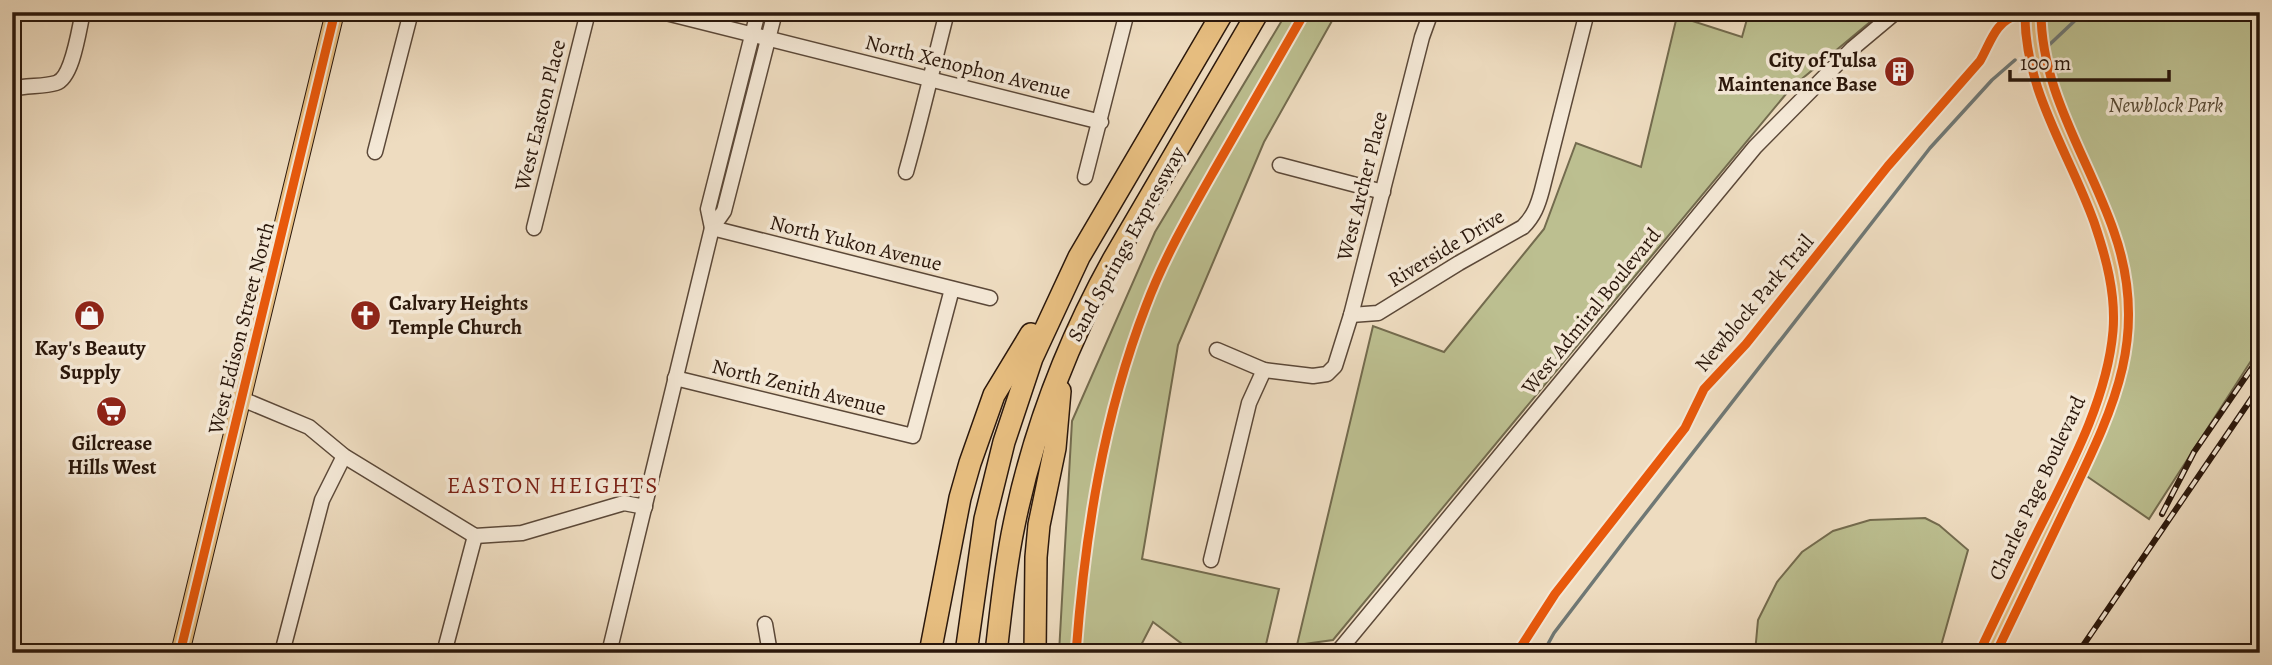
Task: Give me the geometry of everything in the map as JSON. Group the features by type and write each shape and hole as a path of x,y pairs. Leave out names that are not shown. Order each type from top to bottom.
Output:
{"highway":[{"name":"Sand Springs Expressway","path":"966,653 985,519 1004,442 1032,358 1079,257 1223,12"},
{"name":"Sand Springs Expressway","path":"996,653 1006,570 1018,503 1035,442 1062,365 1113,260 1258,12"},
{"path":"930,653 960,498 994,394 1079,257"},
{"path":"1035,653 1036,557 1039,525 1055,448 1062,365"}],"main road":[{"name":"West Edison Street North","path":"180,653 335,12"},
{"name":"Charles Page Boulevard","path":"1987,653 2061,503 2102,411 2118,355 2121,329 2120,286 2115,262 2101,216 2047,95 2037,58 2032,12"}],"street":[{"path":"12,89 56,83 64,78 71,63 83,12"},
{"path":"375,152 411,12"},
{"name":"West Easton Place","path":"534,228 588,12"},
{"name":"North Xenophon Avenue","path":"662,12 1101,122"},
{"path":"712,228 708,209 758,12"},
{"path":"609,653 712,228 724,211 775,12"},
{"path":"906,172 947,12"},
{"path":"1085,177 1127,12"},
{"name":"West Archer Place","path":"1264,370 1317,377 1332,370 1339,357 1422,37 1432,12"},
{"name":"Riverside Drive","path":"1351,316 1378,313 1523,227 1533,216 1587,12"},
{"name":"West Admiral Boulevard","path":"1337,653 1755,146 1845,56 1896,12"},
{"path":"1280,165 1383,192"},
{"name":"North Yukon Avenue","path":"712,228 990,298"},
{"name":"North Zenith Avenue","path":"675,378 913,436 952,289"},
{"path":"1211,560 1248,403 1264,370 1217,351"},
{"path":"242,399 309,427 344,456 475,536 522,533 624,503 645,506"},
{"path":"284,645 322,500 344,456"},
{"path":"444,653 475,536"},
{"path":"765,624 769,653"}],"green space":[{"path":"1287,12 1337,12 1264,142 1178,345 1142,559 1279,589 1264,653 1194,653 1153,622 1137,653 1059,653 1072,421 1155,232"},
{"path":"1749,12 1882,12 1791,88 1333,640 1297,645 1373,326 1444,352 1544,229 1576,143 1641,167 1677,16 1742,37"},
{"name":"Newblock Park","path":"2044,12 2260,12 2260,347 2149,519 2085,475 2109,420 2126,365 2131,337 2130,279 2114,224 2056,83"},
{"path":"1925,518 1939,525 1968,550 1939,653 1755,653 1758,620 1777,582 1802,552 1833,531 1870,520"}],"waterway":[{"path":"2048,46 2084,12"},
{"path":"1543,653 1554,633 1628,536 1930,148 1992,80 2015,60"}],"railway":[{"path":"2162,514 2194,452 2260,356"},
{"path":"2078,653 2260,386"}],"cycle path":[{"path":"180,653 335,12"},
{"path":"1076,653 1098,476 1118,390 1131,348 1153,288 1178,236 1305,12"},
{"path":"1979,653 2084,435 2103,383 2113,331 2111,289 2102,249 2084,196 2040,94 2027,41 2025,12"},
{"path":"1996,653 2099,437 2121,373 2127,340 2129,306 2124,270 2104,205 2058,98 2043,41 2041,12"},
{"name":"Newblock Park Trail","path":"1517,653 1555,594 1685,428 1704,389 1746,344 1888,166 1980,61 1999,27 2018,15 2046,12"}],"place":[{"name":"City of Tulsa Maintenance Base","path":"1900,72"},
{"name":"Calvary Heights Temple Church","path":"366,315"},
{"name":"Kay's Beauty Supply","path":"90,316"},
{"name":"Gilcrease Hills West","path":"112,411"}],"district":[{"name":"EASTON HEIGHTS","path":"553,485"}]}
